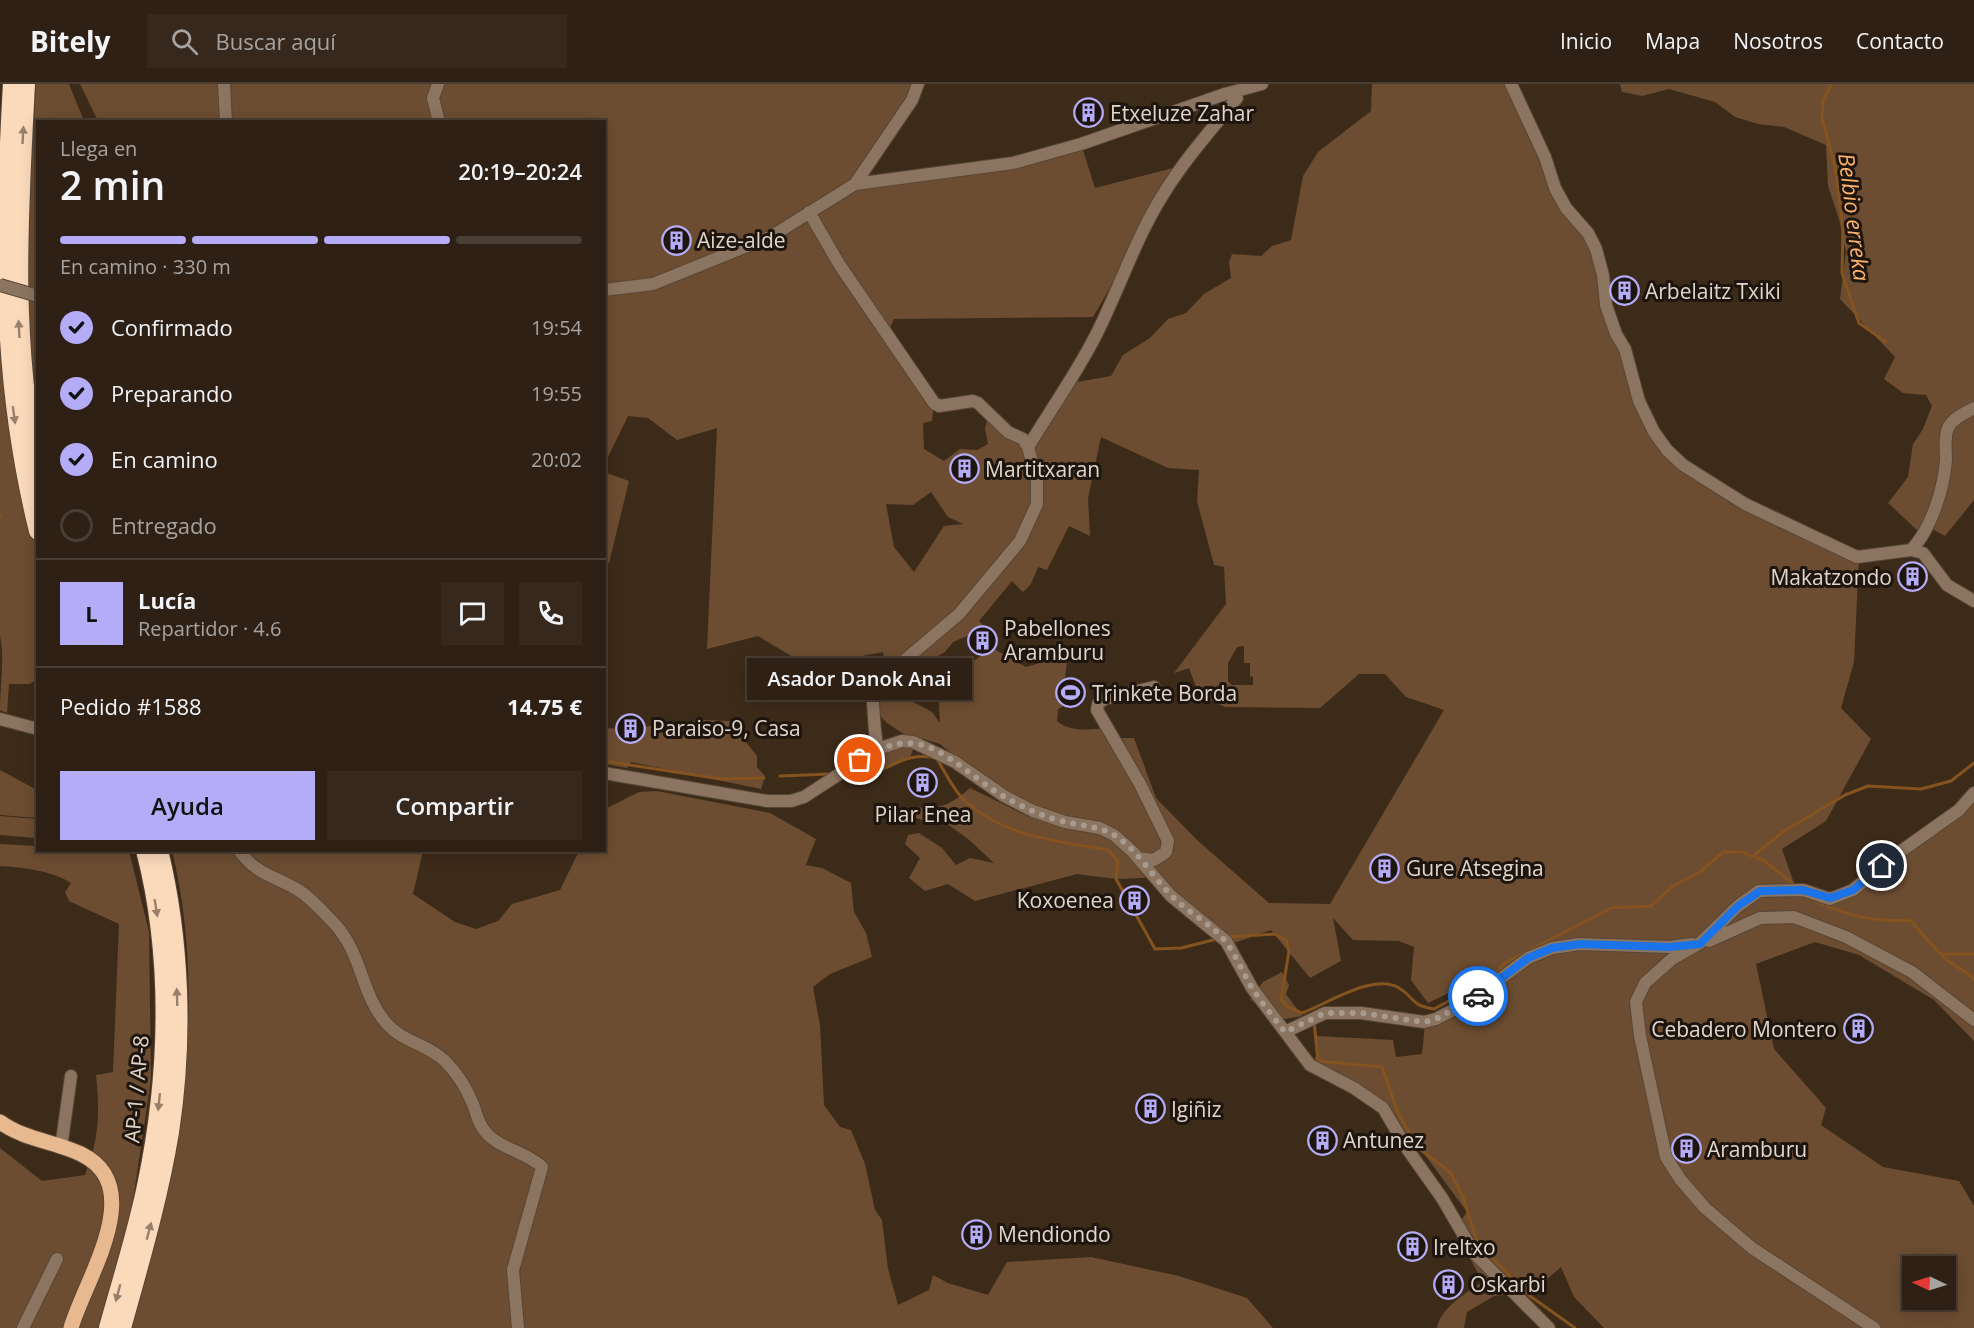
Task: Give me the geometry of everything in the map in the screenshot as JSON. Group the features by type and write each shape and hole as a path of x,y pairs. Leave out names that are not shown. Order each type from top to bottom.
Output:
{"highway":[{"path":"12,84 3,247 4,317 15,423 36,522"},
{"path":"26,84 17,281 24,386 36,459"},
{"name":"AP-1 / AP-8","path":"108,1328 145,1188 156,1129 162,1069 164,1009 161,949 145,852"},
{"name":"AP-1 / AP-8","path":"122,1328 159,1191 170,1131 175,1080 177,978 171,916 159,852"}],"main road":[{"path":"0,1122 33,1139 86,1157 99,1167 108,1182 112,1198 109,1230 71,1328"}],"street":[{"path":"224,84 226,120"},
{"path":"438,84 433,98 438,120"},
{"path":"855,184 912,100 918,84"},
{"path":"606,290 653,284 772,236 855,184 1012,163 1082,144 1262,84"},
{"path":"1511,84 1545,157 1555,188 1566,208 1588,233 1596,249 1603,275 1606,305 1624,349 1639,401 1654,432 1667,450 1683,465 1745,504 1857,558 1911,550 1923,553 1947,585 1974,601"},
{"path":"1028,447 1075,374 1097,333 1130,258 1162,195 1181,166 1237,98 1236,91"},
{"path":"809,212 839,264 934,403 939,406 973,401 978,403 1008,432 1023,439 1028,447 1038,495 1037,504 1020,541 959,614 872,688"},
{"path":"0,285 36,295"},
{"path":"1911,550 1920,541 1938,493 1946,462 1948,428 1956,419 1974,408"},
{"path":"833,671 865,668 872,688 874,734 878,748"},
{"path":"1138,858 1154,860 1166,852 1168,841 1140,784 1097,710 1104,699 1154,687"},
{"path":"0,719 36,728"},
{"path":"606,772 767,801 791,801 804,797 878,748 902,741 913,742 935,751 1004,796 1033,811 1065,822 1100,828 1114,835 1138,858 1171,896 1226,941 1252,988 1310,1065 1354,1088 1383,1108 1408,1150 1442,1197 1474,1253 1549,1328"},
{"path":"1285,1032 1325,1013 1361,1013 1424,1022 1436,1019 1472,1000 1528,958 1552,948 1580,944 1669,947 1700,944 1738,906 1760,891 1799,890 1830,898 1853,890 1897,854 1959,810 1974,794"},
{"path":"240,852 249,865 300,891 333,922 349,942 363,974 368,999 388,1025 405,1039 428,1048 444,1060 471,1099 482,1128 499,1143 529,1157 542,1167 513,1270 519,1328"},
{"path":"1874,1328 1752,1248 1705,1208 1666,1157 1640,1036 1636,1002 1646,982 1672,959 1760,918 1794,917 1846,937 1912,972 1974,1020"},
{"path":"62,1148 71,1076"},
{"path":"23,1328 57,1258"}],"shaded area":[{"path":"36,84 69,84 84,120 36,120 36,680 30,684 9,684 7,713 0,710 2,663 0,636 0,261 27,238"},
{"path":"80,84 926,84 856,183 1013,163 1081,144 1095,188 1181,166 1093,317 894,319 887,334 934,403 932,421 923,423 924,449 944,461 960,449 977,450 988,444 985,429 988,415 1030,448 1068,390 1077,382 1111,376 1123,355 1150,338 1168,319 1186,313 1204,294 1231,278 1229,262 1232,254 1261,256 1272,246 1291,240 1303,176 1318,152 1371,111 1372,84 1506,84 1566,208 1588,233 1639,401 1667,450 1745,504 1859,556 1854,662 1841,708 1871,739 1826,821 1782,849 1796,889 1830,900 1974,800 1974,1041 1934,1000 1859,955 1815,942 1756,964 1774,1049 1826,1108 1821,1125 1883,1167 1959,1181 1974,1206 1974,1328 1604,1328 1574,1297 1561,1267 1532,1292 1494,1296 1467,1312 1464,1328 1437,1328 1449,1307 1483,1282 1454,1230 1467,1212 1417,1144 1403,1147 1371,1098 1310,1065 1316,1057 1316,1036 1393,1040 1396,1057 1422,1054 1425,1025 1494,986 1477,979 1428,1003 1411,980 1414,947 1399,941 1353,940 1333,918 1341,961 1310,978 1271,930 1234,943 1168,887 1152,869 1144,878 1116,879 1077,874 975,901 948,884 925,891 909,878 920,858 905,844 908,835 919,833 942,848 956,865 970,858 994,863 968,839 942,820 930,823 911,816 916,807 932,808 945,805 970,788 1027,816 1029,805 967,766 940,744 917,737 910,758 864,777 847,760 849,753 862,751 904,734 886,722 875,706 871,677 885,664 883,652 808,666 758,636 707,649 717,428 677,440 648,418 628,416 606,461 606,120 98,120","holes":["1101,437 1168,468 1199,470 1197,501 1214,565 1224,567 1226,604 1174,673 1189,668 1199,695 1225,707 1320,708 1359,674 1385,674 1406,697 1444,710 1330,904 1269,903 1197,840 1156,798 1134,738 1121,738 1113,745 1105,728 1074,729 1057,721 1058,709 1062,707 1067,660 1054,659 1026,667 992,648 938,686 940,723 932,712 893,691 906,682 907,658 926,663 945,652 953,642 986,628 979,621 1012,581 1023,592 1031,584 1038,567 1047,570 1069,526 1090,536 1088,498","931,492 948,517 963,524 944,526 914,572 894,547 886,504 913,505","1244,646 1244,663 1250,663 1253,685 1232,685 1228,681 1228,663 1237,647"]},
{"path":"1620,84 1974,84 1974,407 1946,431 1935,496 1931,509 1918,531 1888,503 1908,477 1913,444 1923,429 1932,406 1926,395 1903,393 1884,379 1895,357 1840,299 1846,252 1839,219 1828,186 1826,145 1784,127 1758,124 1735,117 1715,102 1669,89 1642,96 1622,92"},
{"path":"1974,413 1974,500 1945,536 1934,530 1946,472 1949,433 1963,419"},
{"path":"606,473 629,481 609,563 606,562"},
{"path":"705,720 729,721 757,756 757,767 765,776 761,789 631,762 627,768 606,764 606,728 623,729"},
{"path":"0,770 36,789 36,818 0,815"},
{"path":"657,791 770,813 816,839 804,869 806,865 822,868 851,883 854,912 866,933 872,957 830,974 813,987 820,1025 824,1105 840,1127 851,1130 865,1164 875,1210 882,1220 888,1269 898,1305 929,1290 933,1275 948,1283 988,1295 1007,1262 1091,1257 1179,1276 1247,1298 1273,1328 130,1328 162,1212 183,1091 188,1030 188,970 183,910 172,852 423,852 413,894 455,922 476,929 498,921 512,904 560,890 579,852 606,852 606,808 639,792"},
{"path":"0,816 36,819 36,838 0,835"},
{"path":"0,844 36,846 36,852 129,852 149,932 151,1079 132,1207 101,1328 0,1328 0,1148 42,1181 85,1175 93,1150 97,1126 96,1075 113,1072 119,924 69,901 65,892 71,883 55,875 37,870 0,866"},
{"path":"1282,972 1289,985 1286,994 1302,1016 1274,1021 1250,999 1263,982"}],"waterway":[{"name":"Belbio erreka","path":"1831,84 1823,101 1822,118 1835,167 1843,228 1842,273 1859,323 1886,342"},
{"path":"846,776 871,774 912,758 923,756 936,758 960,796 980,813 997,823 1032,836 1108,850 1118,861 1116,879 1155,949 1181,948 1217,939"},
{"path":"606,761 721,779 764,778"},
{"path":"1753,856 1784,831 1845,795 1868,786 1921,789 1951,781 1974,763"},
{"path":"780,776 830,774"},
{"path":"1227,937 1275,934 1286,940 1289,951 1281,1000 1288,1007 1302,1013 1350,992 1377,984 1389,984 1399,988 1416,1003 1434,1009 1491,978 1505,963 1611,908 1651,906 1673,886 1700,872 1723,852 1741,852 1763,860 1796,886"},
{"path":"1810,898 1833,909 1871,919 1910,920 1940,953 1974,980"},
{"path":"1943,954 1974,954"},
{"path":"1314,1021 1318,1061 1382,1067 1398,1113 1418,1148 1450,1172 1463,1197 1478,1244 1530,1296 1575,1328"}],"way so far":[{"path":"860,760 878,748 902,741 913,742 955,762 1004,796 1033,811 1065,822 1100,828 1114,835 1132,850 1171,896 1226,941 1252,988 1285,1032 1325,1013 1361,1013 1424,1022 1436,1019 1478,996"}],"place":[{"name":"Etxeluze Zahar","path":"1089,113"},
{"name":"Aize-alde","path":"676,240"},
{"name":"Arbelaitz Txiki","path":"1624,291"},
{"name":"Martitxaran","path":"964,469"},
{"name":"Makatzondo","path":"1913,577"},
{"name":"Pabellones Aramburu","path":"983,640"},
{"name":"Trinkete Borda","path":"1071,693"},
{"name":"Paraiso-9, Casa","path":"631,728"},
{"name":"Asador Danok Anai","path":"860,760"},
{"name":"Pilar Enea","path":"923,783"},
{"name":"Gure Atsegina","path":"1385,868"},
{"name":"Koxoenea","path":"1135,900"},
{"name":"Cebadero Montero","path":"1858,1029"},
{"name":"Igiñiz","path":"1150,1109"},
{"name":"Antunez","path":"1322,1140"},
{"name":"Aramburu","path":"1686,1149"},
{"name":"Mendiondo","path":"977,1234"},
{"name":"Ireltxo","path":"1412,1247"},
{"name":"Oskarbi","path":"1449,1284"}],"route":[{"path":"1478,996 1528,958 1552,948 1580,944 1669,947 1700,944 1738,906 1760,891 1794,889 1830,898 1853,890 1882,866"}]}
